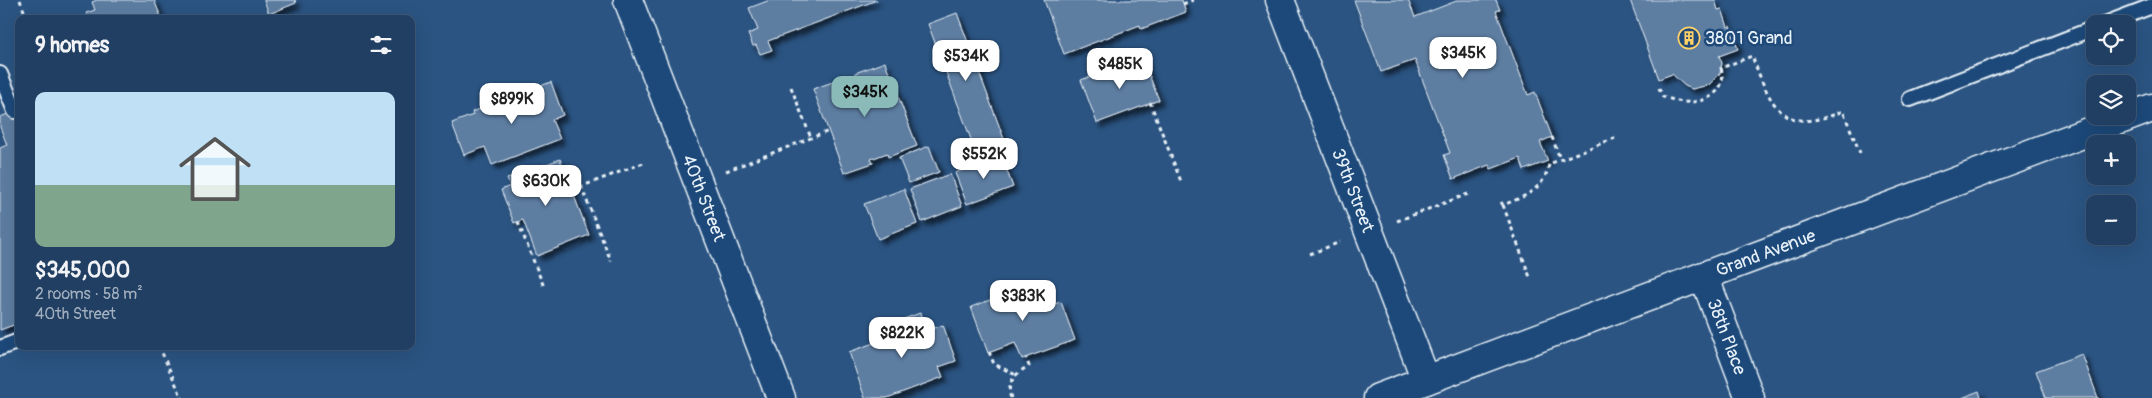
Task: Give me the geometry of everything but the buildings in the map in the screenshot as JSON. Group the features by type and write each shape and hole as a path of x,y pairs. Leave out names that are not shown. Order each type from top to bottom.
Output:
{"street":[{"name":"40th Street","path":"628,0 781,398"},
{"name":"39th Street","path":"1280,0 1426,380"},
{"name":"Grand Avenue","path":"1378,398 2152,108"},
{"name":"38th Place","path":"1704,276 1750,398"}],"lane":[{"path":"2128,15 2152,6"},
{"path":"1910,99 2086,31"},
{"path":"0,74 15,111"},
{"path":"0,348 15,342"}],"path":[{"path":"20,0 26,15"},
{"path":"1183,4 1193,0"},
{"path":"1658,88 1663,97 1679,102 1700,102 1714,96 1721,86 1724,77 1721,68 1752,56 1767,95 1776,108 1788,117 1803,120 1820,119 1843,111 1860,153"},
{"path":"791,87 811,138"},
{"path":"1150,102 1182,184"},
{"path":"725,171 829,131"},
{"path":"1552,137 1560,159"},
{"path":"1530,277 1502,204 1526,196 1536,188 1544,179 1549,164 1615,138"},
{"path":"572,190 646,162"},
{"path":"582,186 611,261"},
{"path":"1369,232 1468,194"},
{"path":"518,222 544,287"},
{"path":"161,350 182,398"},
{"path":"989,352 994,364 1016,375"},
{"path":"1011,398 1010,385 1016,375 1030,366 1026,358"}],"place":[{"name":"3801 Grand","path":"1689,38"}]}
